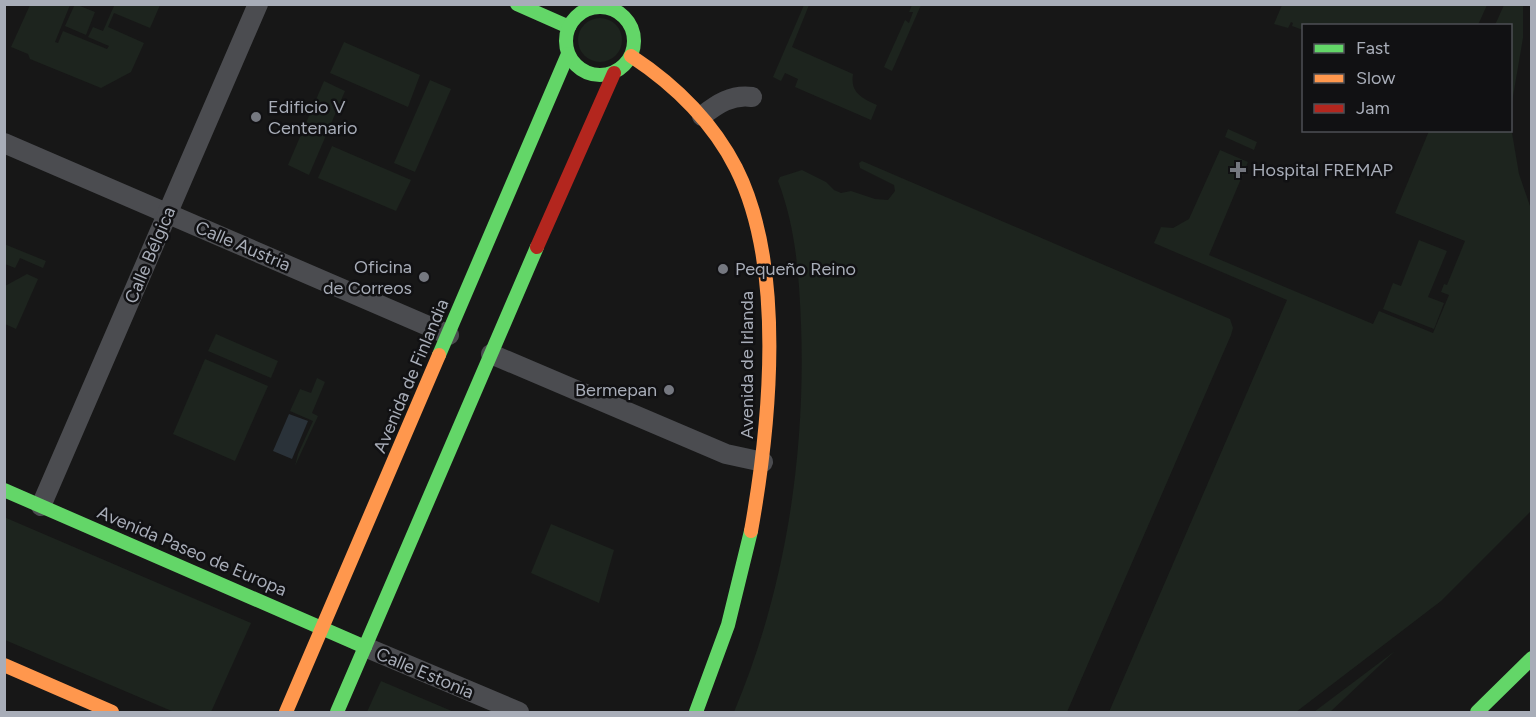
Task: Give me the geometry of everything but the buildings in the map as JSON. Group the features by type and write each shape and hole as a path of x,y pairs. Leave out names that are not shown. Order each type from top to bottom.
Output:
{"main road":[{"path":"517,4 569,27"},
{"path":"590,7 613,9 626,18 633,31 635,44 632,56 614,73 598,76 583,72 568,54 566,45 569,27 581,13 590,7"},
{"path":"633,31 640,9"},
{"name":"Avenida de Finlandia","path":"286,712 568,54"},
{"name":"Avenida de Irlanda","path":"632,56 655,71 684,96 702,116 725,151 744,187 758,231 768,315 768,383 763,462 746,564 715,667 696,712"},
{"path":"337,712 614,73"},
{"name":"Avenida Paseo de Europa","path":"4,490 365,647"},
{"path":"1478,712 1532,658"},
{"path":"4,665 112,712"}],"street":[{"name":"Calle Bélgica","path":"41,506 258,4"},
{"path":"702,116 723,101 741,95 752,97"},
{"name":"Calle Austria","path":"4,143 449,335"},
{"path":"491,354 726,454 763,462"},
{"name":"Calle Estonia","path":"365,647 519,712"}],"shaded area":[{"path":"75,4 95,12 86,35 65,26"},
{"path":"1282,4 1487,5 1478,24 1302,24 1302,30 1292,26 1291,22 1288,28 1274,24"},
{"path":"30,5 70,5 55,42 58,43 63,31 107,49 109,46 88,37 93,27 103,31 114,6 112,5 160,5 150,28 114,13 108,27 144,43 131,72 101,88 30,59 28,54 11,47"},
{"path":"804,5 809,5 792,47 853,74 853,86 858,94 877,105 871,120 795,87 798,79 785,73 781,81 773,77"},
{"path":"912,5 921,5 892,71 884,67 905,20 909,23 913,12 909,12"},
{"path":"1504,5 1523,5 1523,38 1512,102 1512,24 1495,24"},
{"path":"600,18 615,25 622,40 615,55 600,62 585,55 578,40 585,25"},
{"path":"344,42 420,75 408,107 330,73"},
{"path":"430,80 451,89 415,172 394,163"},
{"path":"324,81 345,91 309,175 288,165"},
{"path":"1228,129 1257,142 1254,150 1225,137"},
{"path":"1429,132 1512,132 1519,174 1531,209 1531,511 1441,601 1296,712 1109,712 1287,300 1154,243 1161,227 1173,228 1189,219 1220,150 1248,162 1209,255 1373,324 1379,311 1433,333 1449,295 1441,292 1444,284 1447,285 1465,241 1395,213"},
{"path":"332,146 411,180 396,211 318,178"},
{"path":"862,161 1230,319 1233,328 1231,335 1067,712 734,712 767,619 779,571 789,522 800,423 802,374 798,270 789,216 778,181 780,177 802,170 826,182 841,193 851,191 875,199 888,200 895,191 894,185 860,168 859,163"},
{"path":"1419,240 1447,251 1428,297 1444,303 1434,329 1383,309 1393,283 1401,286"},
{"path":"4,244 46,261 43,268 20,258 15,268 5,264"},
{"path":"27,274 38,279 16,329 5,324 5,286"},
{"path":"216,334 278,361 271,378 208,351"},
{"path":"205,359 268,386 235,461 173,434"},
{"path":"317,378 325,382 312,413 318,416 295,466 313,421 290,411 300,389 311,393"},
{"path":"289,414 308,421 292,459 273,451"},
{"path":"4,517 251,623 211,712 174,712 5,640"},
{"path":"551,524 614,550 599,603 531,573"},
{"path":"1395,651 1330,712 1314,712"},
{"path":"381,681 454,712 367,712"}],"traffic: fast":[{"path":"517,4 569,27"},
{"path":"593,7 607,7 619,12 629,22 634,41 629,60 619,70 607,75 593,75 581,70 571,60 566,48 566,34 571,22 581,12 593,7"},
{"path":"439,355 568,54"},
{"path":"337,712 537,247"},
{"path":"4,490 365,647"},
{"path":"696,712 728,625 751,531"},
{"path":"1477,712 1532,658"}],"traffic: slow":[{"path":"631,56 663,79 691,105 716,135 736,168 752,208 762,252 768,298 769,347 764,443 751,531"},
{"path":"286,712 439,355"},
{"path":"4,665 112,712"}],"traffic: jam":[{"path":"537,247 614,73"}],"place":[{"name":"Edificio V Centenario","path":"256,117"},
{"name":"Hospital FREMAP","path":"1238,170"},
{"name":"Pequeño Reino","path":"723,269"},
{"name":"Oficina de Correos","path":"424,277"},
{"name":"Bermepan","path":"669,390"}]}
